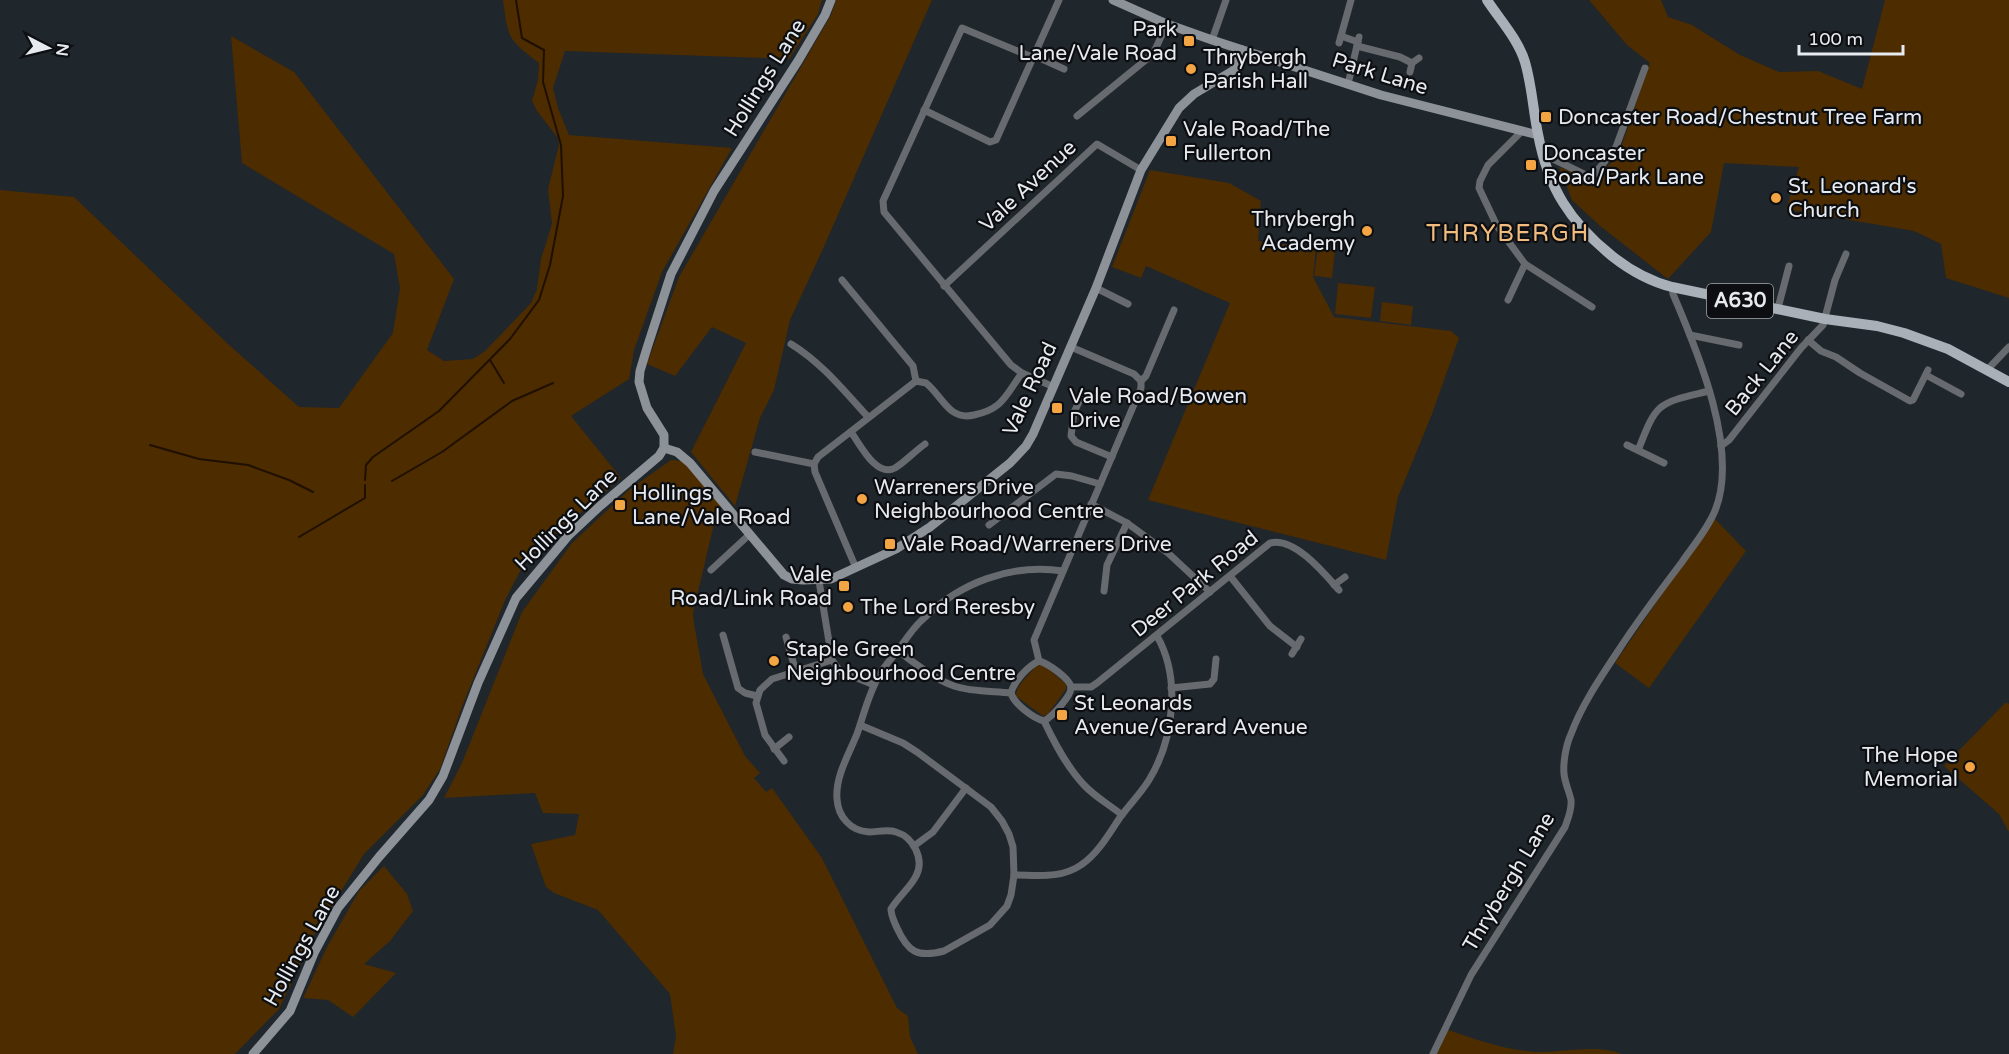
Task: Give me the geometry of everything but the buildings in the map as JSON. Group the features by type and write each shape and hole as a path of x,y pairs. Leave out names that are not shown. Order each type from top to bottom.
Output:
{"main road":[{"name":"A630","path":"1487,0 1516,43 1525,61 1538,135 1547,171 1555,189 1572,219 1597,244 1627,267 1648,280 1672,287 1905,333 1948,349 2009,382"}],"street":[{"name":"Hollings Lane","path":"253,1054 290,1011 314,953 338,908 436,791 478,683 516,598 568,536 660,456 664,448 664,435 647,408 639,382 640,371 671,274 714,191 798,61 825,15 831,0"},
{"path":"924,110 993,142 996,140 1059,0"},
{"name":"Park Lane","path":"1113,0 1167,24 1348,84 1418,105 1538,135"},
{"path":"1212,40 1226,0"},
{"path":"1351,0 1340,40 1358,42 1412,63"},
{"path":"1077,116 1153,54 1167,24"},
{"path":"1054,387 1022,373 1011,365 884,212 883,201 962,28 1064,69"},
{"path":"1348,84 1358,42"},
{"name":"Vale Road","path":"664,448 677,452 690,462 784,574 792,579 819,581 842,575 914,539 1010,463 1026,446 1071,347 1142,170 1179,108 1194,94 1234,70 1242,50"},
{"path":"1410,72 1412,63 1419,58"},
{"path":"1553,159 1588,176 1594,175 1616,147 1645,68"},
{"path":"1521,132 1488,165 1480,181 1479,189 1497,225 1525,264 1593,307"},
{"name":"Vale Avenue","path":"944,286 1097,144 1142,170"},
{"path":"1825,318 1834,280 1846,254"},
{"path":"1508,300 1525,264"},
{"path":"1778,308 1789,266"},
{"path":"842,280 913,366 916,381"},
{"path":"1672,287 1709,391 1721,446"},
{"path":"1095,288 1128,304"},
{"path":"1141,381 1146,376 1174,310"},
{"name":"Back Lane","path":"1721,446 1808,340 1818,331 1825,318"},
{"path":"1690,335 1739,345"},
{"path":"1808,340 1821,351 1836,357 1910,401 1913,400 1927,372 1961,394"},
{"path":"791,344 831,376 868,417"},
{"path":"1039,661 1034,640 1142,388 1141,381 1134,374 1071,347"},
{"path":"1987,370 2009,347"},
{"path":"856,568 815,472 814,464 818,457 916,381 926,383 955,413 967,416 985,413 998,407 1022,373"},
{"path":"1638,450 1653,417 1660,408 1670,402 1709,391"},
{"path":"1083,394 1074,412 1071,436 1076,442 1112,457"},
{"path":"851,432 875,465 881,469 893,469 925,444"},
{"path":"1627,445 1664,463"},
{"name":"Thrybergh Lane","path":"1433,1054 1472,975 1565,827 1571,810 1571,801 1564,774 1564,762 1570,735 1587,699 1716,510 1720,486 1721,446"},
{"path":"756,452 814,464"},
{"path":"989,525 1056,474 1100,484"},
{"path":"1091,504 1127,523 1168,553 1210,592"},
{"path":"1104,591 1107,565 1127,523"},
{"path":"711,570 750,534"},
{"name":"Deer Park Road","path":"1071,687 1090,687 1097,683 1270,543 1283,542 1308,558 1336,588 1345,577"},
{"path":"860,725 903,743 991,807 1002,821 1013,847 1014,875 1007,906 990,925 944,951 916,953 910,950 904,943 891,915 894,903 916,876 919,861 914,846 897,832 861,831 852,827 842,816 837,798 838,788 860,725 874,685 881,671 932,610 975,582 1001,574 1023,570 1063,571"},
{"path":"1230,576 1270,626 1295,650 1301,639"},
{"path":"819,581 832,660 840,671 874,685"},
{"path":"723,634 738,688 745,693 757,696"},
{"path":"1014,875 1059,875 1082,865 1094,853 1149,780 1162,752 1170,722 1171,688 1165,654 1157,636"},
{"path":"786,637 796,672"},
{"path":"898,651 954,686 1011,693"},
{"path":"1171,688 1210,684 1214,679 1216,659"},
{"path":"784,761 765,735 757,710 757,696 772,679 832,660"},
{"path":"1044,721 1057,710 1069,694 1071,687 1069,681 1046,663 1039,661 1032,664 1012,687 1013,699 1038,719 1044,721 1072,771 1086,787 1122,815"},
{"path":"774,749 789,736"},
{"path":"914,846 933,832 966,788"}],"shaded area":[{"path":"503,0 822,0 818,14 789,59 565,51 553,88 569,135 732,148 662,272 634,350 629,379 571,416 621,478 526,560 506,598 463,704 440,769 423,795 364,854 314,935 279,1009 235,1054 0,1054 0,190 74,197 228,344 299,407 339,408 393,333 400,288 394,254 242,163 231,36 294,72 454,279 427,350 444,361 473,359 485,351 531,303 537,289 541,259 552,224 548,189 559,145 558,138 532,101 538,80 539,63 521,49 511,37 506,23"},
{"path":"836,0 932,0 790,320 774,390 760,418 735,506 691,452 746,343 712,327 675,376 647,364 679,277 831,15"},
{"path":"1589,0 1661,0 1668,17 1692,25 1740,55 1779,72 1818,71 1862,89 1885,0 2009,0 2009,298 1946,278 1941,244 1914,231 1786,209 1799,167 1724,163 1711,232 1668,279 1600,226 1572,200 1559,167 1593,180 1618,156 1650,63 1627,45"},
{"path":"1150,170 1229,183 1261,201 1258,241 1316,248 1313,277 1334,317 1451,331 1459,338 1432,414 1398,497 1386,560 1148,500 1230,303 1146,266 1141,278 1112,267"},
{"path":"1318,249 1335,251 1332,278 1314,276"},
{"path":"1338,283 1375,287 1371,318 1335,314"},
{"path":"1382,302 1413,306 1411,325 1380,321"},
{"path":"671,460 683,461 721,505 713,528 693,613 703,674 745,756 760,773 754,778 766,792 772,788 822,858 897,1008 908,1016 910,1037 918,1054 673,1054 676,1036 670,994 598,910 554,893 546,887 531,844 575,835 579,814 543,813 535,793 444,798 462,763 522,612 572,543 630,489"},
{"path":"1714,518 1746,551 1649,688 1615,663"},
{"path":"1040,665 1066,684 1066,689 1048,714 1043,716 1016,696 1023,680 1036,666"},
{"path":"2006,702 2009,704 2009,832 1999,814 1944,766"},
{"path":"384,866 407,894 413,911 390,941 364,964 396,973 353,1017 328,1000 303,998 327,947 359,891"},
{"path":"1448,1030 1516,1050 1549,1052 1602,1049 1622,1054 1437,1054"}],"waterway":[{"path":"365,480 366,465 373,457 439,411 510,339 539,300 550,265 563,196 561,145 543,82 544,50 522,38 516,0"},
{"path":"490,360 504,383"},
{"path":"392,481 442,452 512,401 553,383"},
{"path":"150,445 199,459 248,465 289,480 313,492"},
{"path":"299,537 365,498 365,485"}],"place":[{"name":"Park Lane/Vale Road","path":"1189,41"},
{"name":"Thrybergh Parish Hall","path":"1191,69"},
{"name":"Doncaster Road/Chestnut Tree Farm","path":"1546,117"},
{"name":"Vale Road/The Fullerton","path":"1171,141"},
{"name":"Doncaster Road/Park Lane","path":"1531,165"},
{"name":"St. Leonard's Church","path":"1776,198"},
{"name":"Thrybergh Academy","path":"1367,231"},
{"name":"Vale Road/Bowen Drive","path":"1057,408"},
{"name":"Warreners Drive Neighbourhood Centre","path":"862,499"},
{"name":"Hollings Lane/Vale Road","path":"620,505"},
{"name":"Vale Road/Warreners Drive","path":"890,544"},
{"name":"Vale Road/Link Road","path":"844,586"},
{"name":"The Lord Reresby","path":"848,607"},
{"name":"Staple Green Neighbourhood Centre","path":"774,661"},
{"name":"St Leonards Avenue/Gerard Avenue","path":"1062,715"},
{"name":"The Hope Memorial","path":"1970,767"}],"district":[{"name":"THRYBERGH","path":"1508,233"}]}
